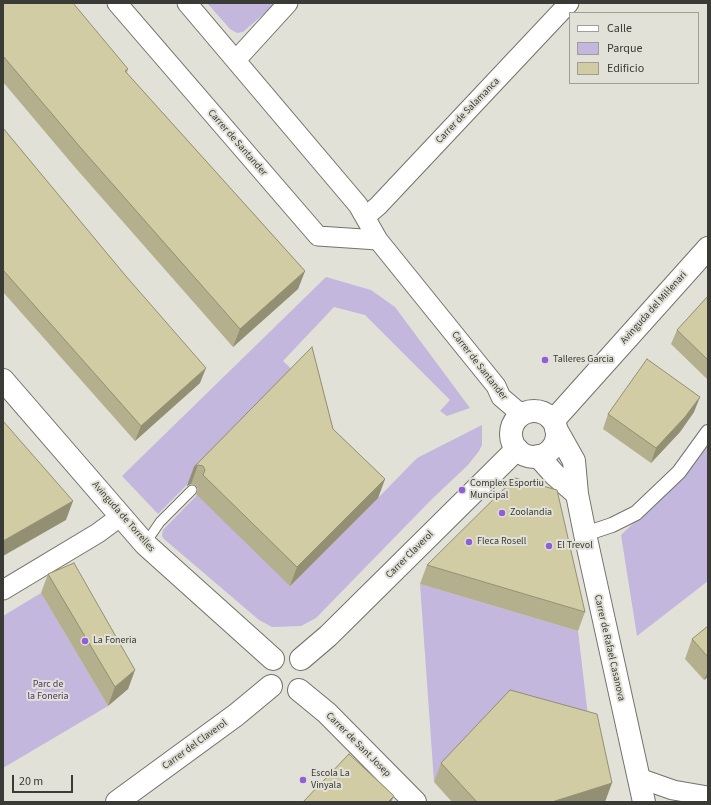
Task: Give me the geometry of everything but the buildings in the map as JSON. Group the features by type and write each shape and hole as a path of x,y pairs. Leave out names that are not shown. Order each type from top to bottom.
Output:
{"street":[{"name":"Carrer de Santander","path":"117,3 318,236 378,240"},
{"name":"Carrer de Santander","path":"187,3 348,193 365,217 378,240 496,386 501,397 521,414"},
{"path":"236,60 288,3"},
{"name":"Carrer de Salamanca","path":"365,217 378,206 570,3"},
{"name":"Avinguda del Mil·lenari","path":"555,425 708,248"},
{"name":"Avinguda de Torrelles","path":"3,380 145,544 273,659"},
{"path":"534,411 542,412 555,425 555,443 550,450 538,456 531,457 520,453 513,444 511,434 515,420 521,414 534,411"},
{"name":"Carrer de Rafael Casanova","path":"555,425 574,461 577,494 585,534 644,802"},
{"path":"585,534 612,525 636,513 679,472 708,432"},
{"name":"Carrer Claverol","path":"301,659 334,631 517,449"},
{"path":"538,456 555,475 577,494"},
{"path":"3,590 98,533 121,516"},
{"path":"288,653 301,659 307,670 306,680 299,690 290,694 283,693 271,686 267,677 267,670 273,659 278,655 288,653"},
{"name":"Carrer del Claverol","path":"117,802 236,715 271,686"},
{"name":"Carrer de Sant Josep","path":"299,690 336,722 415,802"},
{"path":"639,778 673,790 708,796"},
{"path":"668,802 708,796"},
{"path":"699,802 708,796"}],"lane":[{"path":"145,544 160,522 192,490"}],"green space":[{"path":"207,3 276,3 243,32 237,33 230,29"},
{"path":"326,277 371,290 395,307 470,408 447,416 440,411 450,400 365,315 334,307 283,361 297,374 158,514 122,476"},
{"path":"482,425 482,445 468,465 431,500 316,618 301,626 272,627 259,620 162,536 163,530 197,495 378,498 417,458"},
{"path":"708,446 708,581 637,636 621,535 665,493"},
{"path":"420,584 578,631 590,733 503,709 434,782"},
{"name":"Parc de la Foneria","path":"41,593 108,706 3,768 3,616"}],"place":[{"name":"Talleres Garcia","path":"545,360"},
{"name":"Complex Esportiu Muncipal","path":"462,490"},
{"name":"Zoolandia","path":"502,513"},
{"name":"Fleca Rosell","path":"469,542"},
{"name":"El Trevol","path":"549,546"},
{"name":"La Foneria","path":"85,641"},
{"name":"Escola La Vinyala","path":"303,780"}]}
